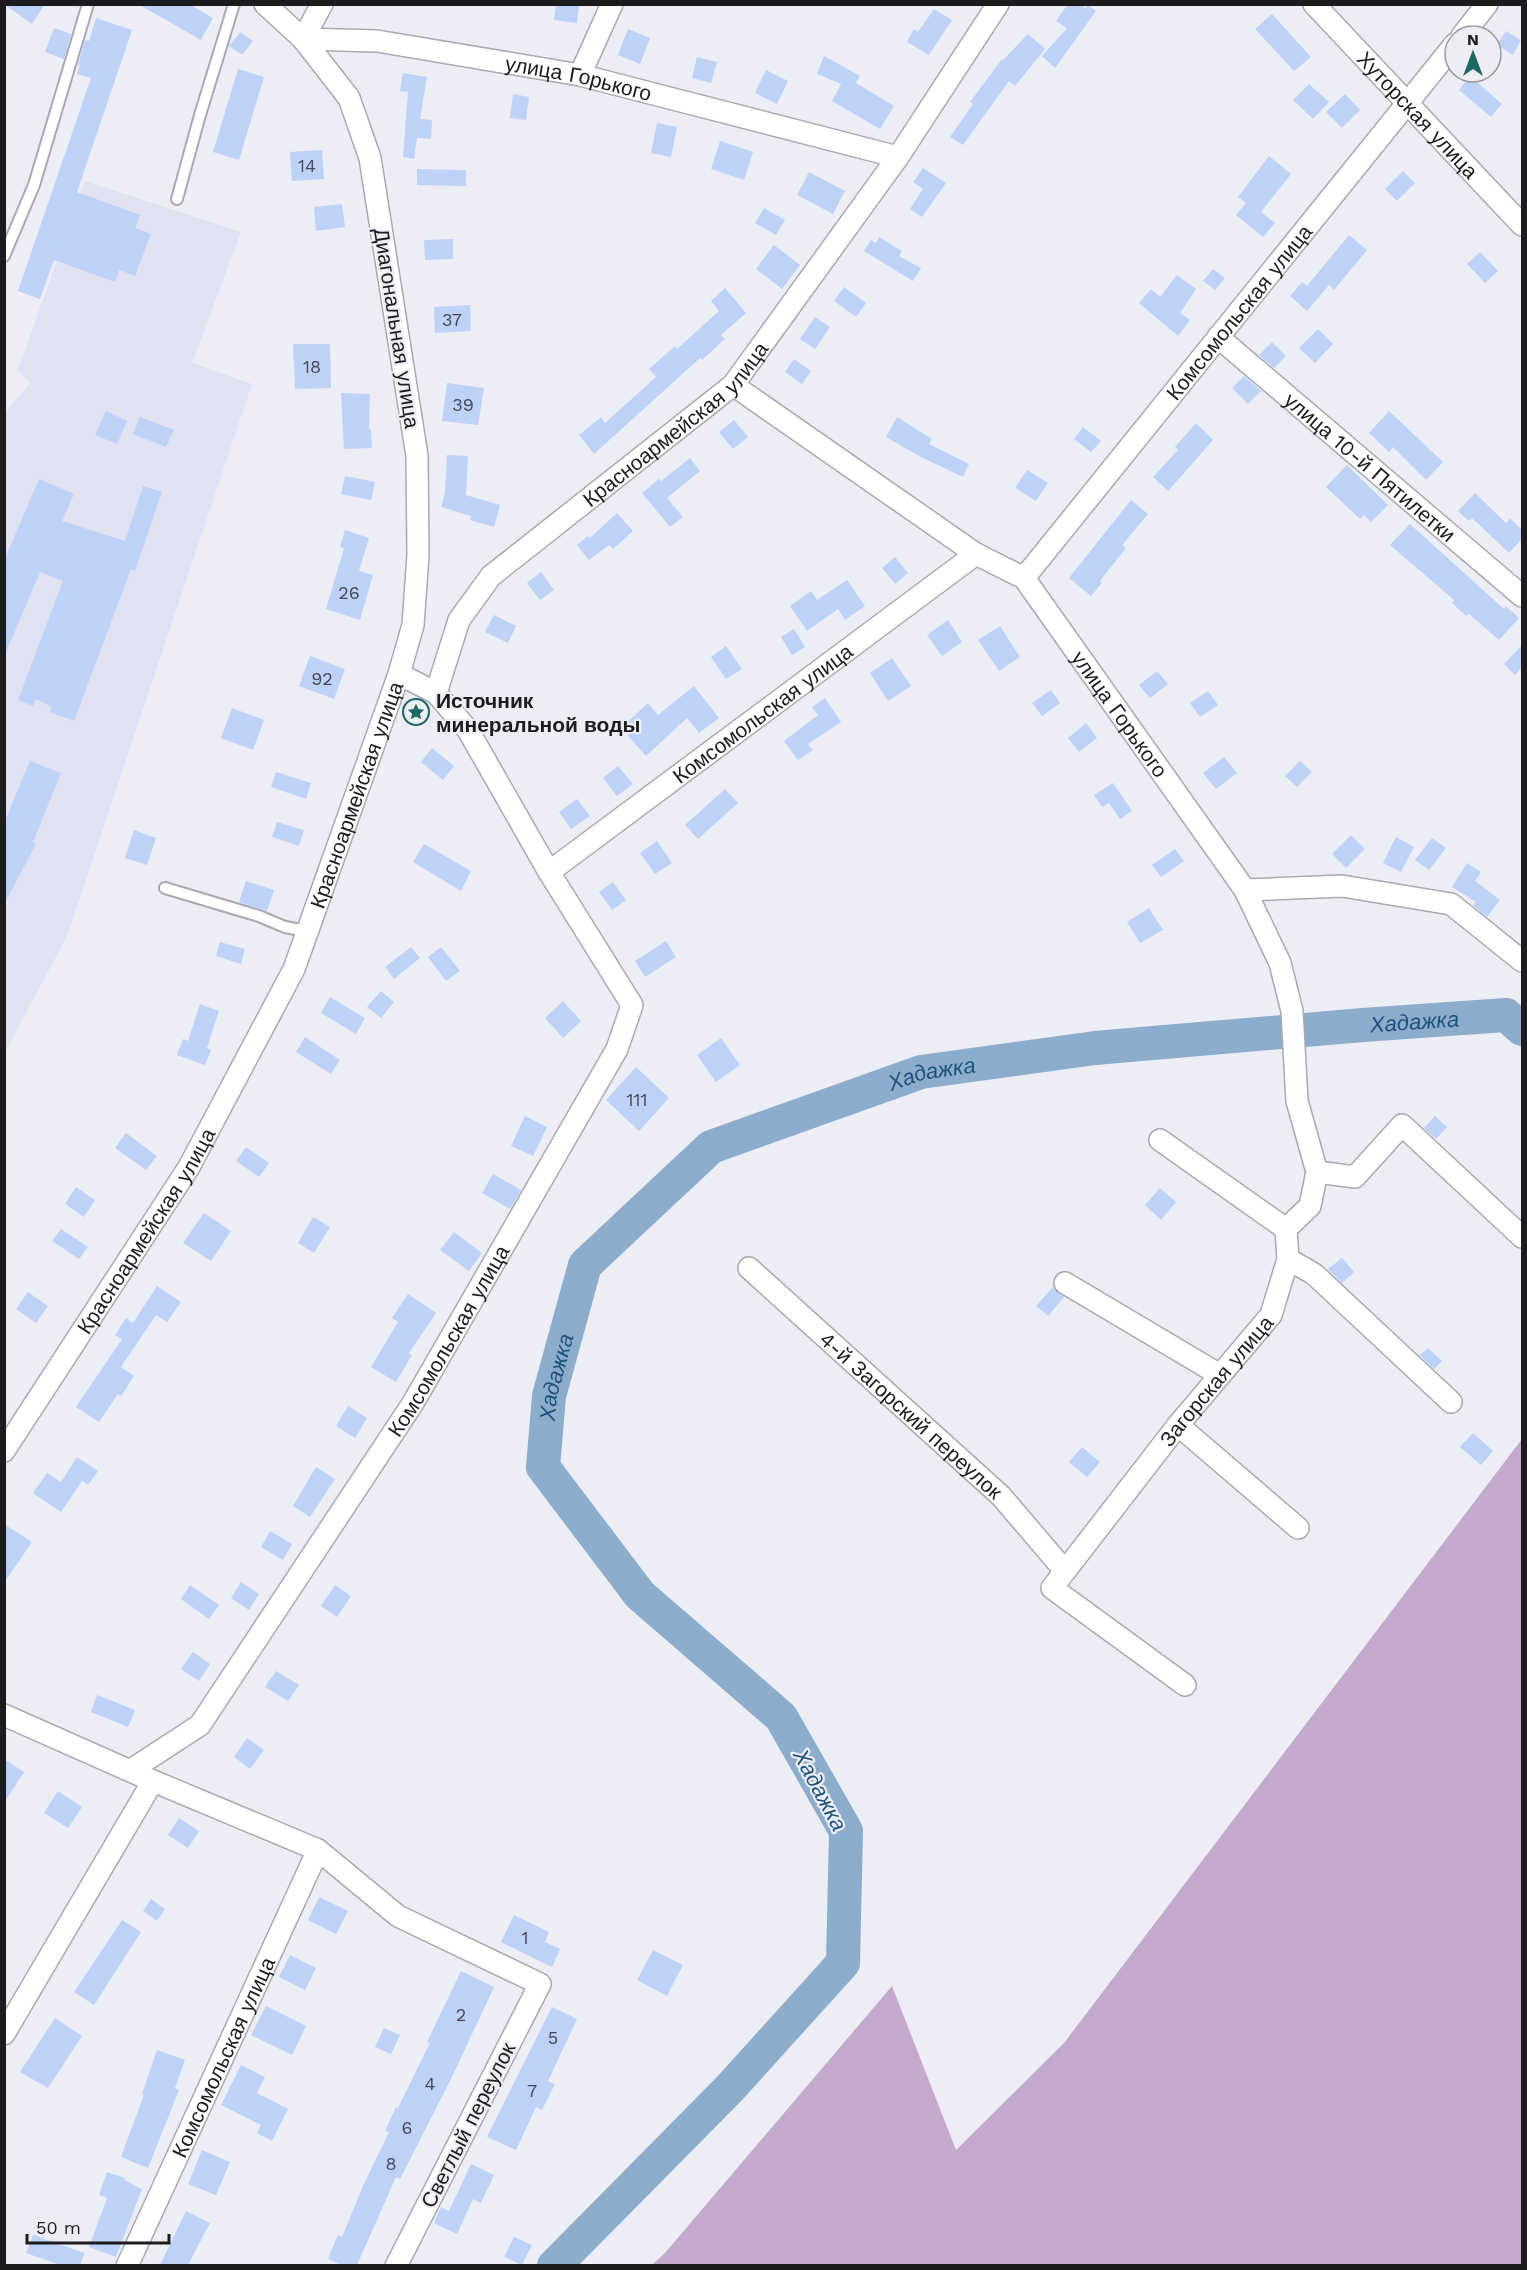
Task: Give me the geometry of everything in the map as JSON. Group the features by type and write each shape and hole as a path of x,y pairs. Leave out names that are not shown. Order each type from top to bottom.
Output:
{"street":[{"path":"265,4 303,39 322,4"},
{"path":"580,75 612,4"},
{"name":"Красноармейская улица","path":"4,1451 189,1167 294,969 399,674 436,693 459,620 491,576 733,385 898,157 998,4"},
{"name":"Хуторская улица","path":"1314,4 1522,225"},
{"path":"1471,24 1487,4"},
{"name":"улица Горького","path":"303,39 377,41 580,75 898,157"},
{"name":"Диагональная улица","path":"303,39 349,98 370,158 417,456 418,555 413,625 399,674"},
{"name":"Комсомольская улица","path":"1024,578 1443,60"},
{"name":"улица 10-й Пятилетки","path":"1218,337 1522,596"},
{"name":"улица Горького","path":"733,385 976,554 1024,578 1245,890 1280,963 1292,1011 1298,1101 1317,1172"},
{"name":"Комсомольская улица","path":"549,872 976,554"},
{"name":"Комсомольская улица","path":"131,1770 200,1725 413,1403 617,1049 632,1005 549,872 468,730 436,693"},
{"path":"1245,890 1342,886 1451,904 1522,961"},
{"path":"1160,1140 1286,1229 1310,1206 1317,1172 1355,1177 1402,1125 1522,1237"},
{"name":"Загорская улица","path":"1058,1579 1178,1425 1271,1315 1288,1258 1286,1229"},
{"path":"1288,1258 1314,1274 1451,1402"},
{"name":"4-й Загорский переулок","path":"749,1268 1000,1496 1058,1579 1185,1685"},
{"path":"1065,1283 1221,1375"},
{"path":"1178,1425 1298,1528"},
{"path":"4,1715 318,1850"},
{"path":"4,2034 153,1781"},
{"name":"Комсомольская улица","path":"127,2265 318,1850"},
{"name":"Светлый переулок","path":"318,1850 398,1916 540,1984 396,2265"}],"lane":[{"path":"4,256 34,185 88,4"},
{"path":"177,199 234,4"},
{"path":"165,888 307,932"}],"shaded area":[{"path":"85,181 241,232 192,363 252,384 67,936 5,1052 5,413 30,383 18,370"},
{"path":"1522,1439 1522,2265 652,2265 665,2253 892,1986 956,2150 1064,2043"}],"building":[{"path":"4,4 45,4 32,24"},
{"path":"138,4 189,4 213,18 201,40"},
{"path":"556,4 579,6 577,23 554,20"},
{"path":"1068,4 1080,4 1085,8 1088,5 1096,11 1055,68 1042,56 1067,28 1056,21"},
{"path":"934,9 952,20 929,55 907,42 914,29 918,32"},
{"path":"1272,14 1311,57 1294,71 1255,29"},
{"path":"96,18 132,30 77,192 140,215 135,228 151,234 135,276 119,270 115,282 54,260 40,299 18,291 91,78 77,74 85,40 89,41"},
{"path":"54,28 71,34 64,59 45,52"},
{"path":"628,29 650,38 640,64 618,55"},
{"path":"1506,31 1521,40 1513,55 1503,49 1503,36"},
{"path":"240,32 253,41 242,55 229,46"},
{"path":"1028,34 1045,49 1015,86 1009,81 963,145 950,137 973,104 970,102 1002,59"},
{"path":"824,56 860,76 856,83 894,106 880,129 832,101 841,84 817,74"},
{"path":"697,57 717,62 711,83 692,78"},
{"path":"238,69 264,77 239,160 213,152"},
{"path":"766,70 788,81 777,104 755,93"},
{"path":"403,73 427,77 420,119 432,120 431,139 417,138 414,159 403,157 408,92 400,91"},
{"path":"1309,84 1329,102 1313,119 1293,100"},
{"path":"1464,84 1479,84 1502,104 1491,117 1459,90"},
{"path":"513,94 529,97 526,120 510,118"},
{"path":"1345,94 1360,110 1342,128 1326,112"},
{"path":"657,123 677,127 671,157 651,153"},
{"path":"720,141 753,152 744,180 711,169"},
{"path":"322,150 324,179 292,181 290,152"},
{"path":"1269,156 1291,174 1261,212 1275,223 1263,237 1236,215 1246,203 1238,197"},
{"path":"923,168 946,183 922,217 910,209 923,189 913,182"},
{"path":"417,169 466,170 466,186 417,185"},
{"path":"1403,171 1415,183 1397,201 1385,189"},
{"path":"809,172 845,191 833,214 797,195"},
{"path":"342,204 345,227 316,231 314,207"},
{"path":"764,208 785,220 776,235 755,223"},
{"path":"1349,235 1367,250 1334,290 1329,285 1307,311 1290,296 1302,282 1307,286"},
{"path":"879,237 902,251 899,256 921,268 913,281 864,251 871,240 876,243"},
{"path":"453,239 453,259 425,260 424,240"},
{"path":"774,245 800,265 782,289 756,269"},
{"path":"1480,252 1498,271 1485,283 1467,264"},
{"path":"1213,269 1225,278 1215,290 1203,281"},
{"path":"1177,275 1196,289 1180,313 1190,320 1178,336 1139,303 1151,289 1160,297"},
{"path":"844,287 866,303 856,317 834,301"},
{"path":"725,288 746,313 721,335 725,339 702,360 700,358 594,454 579,435 601,417 605,423 656,377 649,369 675,346 677,349 719,311 711,301"},
{"path":"470,305 471,331 435,333 434,307"},
{"path":"815,317 830,327 815,349 800,339"},
{"path":"1318,329 1333,344 1315,363 1299,348"},
{"path":"1272,342 1286,356 1274,368 1259,355"},
{"path":"293,344 330,344 331,388 295,389"},
{"path":"794,359 811,371 802,384 785,372"},
{"path":"1244,376 1261,391 1248,404 1232,388"},
{"path":"447,383 484,388 478,425 442,421"},
{"path":"341,393 370,394 369,430 371,429 372,448 344,449"},
{"path":"106,411 127,421 117,444 95,435"},
{"path":"1389,411 1443,462 1426,480 1393,447 1389,452 1369,433"},
{"path":"140,417 174,430 166,447 133,434"},
{"path":"897,417 932,439 929,444 969,464 963,477 886,437"},
{"path":"734,420 748,437 733,449 719,432"},
{"path":"1196,423 1213,440 1168,491 1153,477 1178,450 1175,447"},
{"path":"1083,427 1101,441 1091,452 1074,439"},
{"path":"447,455 468,456 466,495 500,505 494,527 470,520 471,516 441,507 445,493"},
{"path":"690,458 700,471 667,498 683,517 670,527 642,493"},
{"path":"1347,465 1388,505 1371,522 1364,515 1360,519 1326,487"},
{"path":"1027,470 1048,483 1036,501 1015,488"},
{"path":"345,476 375,482 371,500 341,494"},
{"path":"39,479 74,494 62,521 125,541 143,486 162,492 135,571 131,569 74,721 50,712 52,707 36,699 33,706 18,700 63,581 40,572 4,657 4,561"},
{"path":"1475,493 1506,523 1510,518 1522,530 1522,539 1509,553 1472,518 1469,521 1458,511"},
{"path":"1131,500 1148,514 1122,545 1126,548 1091,596 1069,578"},
{"path":"617,513 633,531 613,549 609,545 589,560 577,545 588,536 590,538"},
{"path":"1410,524 1504,609 1506,606 1519,618 1499,640 1469,614 1466,616 1452,603 1454,600 1390,545"},
{"path":"345,530 369,538 359,571 373,575 360,620 326,609 344,548 340,547"},
{"path":"895,557 908,573 895,584 882,568"},
{"path":"541,572 554,590 540,600 527,583"},
{"path":"847,580 865,606 845,620 838,609 807,631 790,606 811,591 817,600"},
{"path":"494,615 516,626 508,643 485,632"},
{"path":"948,620 962,642 942,656 927,635"},
{"path":"1000,626 1020,657 999,671 978,640"},
{"path":"794,629 805,647 792,655 781,637"},
{"path":"1522,645 1522,667 1515,675 1504,664"},
{"path":"726,646 742,669 726,679 711,657"},
{"path":"310,656 345,669 334,699 299,686"},
{"path":"892,658 911,686 888,701 870,673"},
{"path":"1157,671 1168,684 1150,698 1139,685"},
{"path":"694,686 719,718 699,733 687,718 646,756 621,728 648,703 658,715"},
{"path":"1051,690 1060,703 1042,716 1032,703"},
{"path":"1208,691 1218,705 1200,717 1190,703"},
{"path":"825,698 841,722 808,744 813,750 798,760 784,741 818,715 812,707"},
{"path":"232,708 264,720 253,750 221,738"},
{"path":"1086,723 1097,738 1079,752 1068,738"},
{"path":"432,748 454,766 443,780 421,762"},
{"path":"1224,757 1237,773 1216,789 1203,773"},
{"path":"30,761 61,773 33,842 36,844 4,905 4,823"},
{"path":"1300,761 1312,772 1297,787 1285,776"},
{"path":"618,766 633,784 617,796 603,778"},
{"path":"276,772 311,783 306,799 271,787"},
{"path":"1113,783 1132,811 1120,819 1109,803 1102,807 1094,795"},
{"path":"725,789 738,803 698,839 685,825"},
{"path":"577,799 590,816 571,829 559,812"},
{"path":"277,822 304,830 299,846 272,837"},
{"path":"134,830 156,838 147,865 125,858"},
{"path":"1351,835 1365,849 1346,868 1332,854"},
{"path":"1396,837 1414,847 1401,872 1383,863"},
{"path":"1432,838 1446,848 1429,870 1415,860"},
{"path":"657,841 672,863 655,874 640,853"},
{"path":"424,844 471,871 461,891 413,862"},
{"path":"1175,849 1184,861 1161,877 1152,865"},
{"path":"1467,863 1481,872 1475,881 1500,900 1487,917 1473,905 1476,902 1452,887"},
{"path":"246,881 274,890 267,911 239,902"},
{"path":"613,882 626,900 612,910 599,892"},
{"path":"1149,908 1163,930 1140,943 1127,922"},
{"path":"666,941 676,957 645,977 635,961"},
{"path":"220,942 245,949 241,964 216,956"},
{"path":"411,947 420,958 394,979 385,967"},
{"path":"441,947 460,971 446,981 428,957"},
{"path":"381,991 394,1002 381,1018 367,1007"},
{"path":"330,997 365,1018 356,1034 321,1013"},
{"path":"563,1001 581,1021 563,1038 545,1018"},
{"path":"200,1004 219,1011 207,1048 211,1050 205,1065 177,1055 183,1039 188,1041"},
{"path":"305,1037 340,1060 331,1074 296,1052"},
{"path":"721,1038 740,1065 716,1082 697,1055"},
{"path":"636,1067 669,1098 639,1131 606,1100"},
{"path":"525,1116 547,1127 533,1156 511,1146"},
{"path":"1435,1116 1447,1127 1436,1139 1424,1128"},
{"path":"126,1133 157,1156 146,1170 115,1148"},
{"path":"246,1147 269,1163 259,1177 236,1161"},
{"path":"493,1174 521,1190 510,1209 482,1193"},
{"path":"76,1187 95,1200 84,1217 65,1204"},
{"path":"1160,1188 1176,1202 1161,1220 1145,1205"},
{"path":"204,1213 231,1231 211,1261 183,1243"},
{"path":"313,1217 330,1227 314,1253 298,1243"},
{"path":"61,1229 88,1247 79,1259 52,1241"},
{"path":"454,1232 482,1253 469,1271 440,1250"},
{"path":"1342,1258 1354,1272 1342,1283 1328,1269"},
{"path":"157,1286 181,1302 167,1322 156,1315 121,1367 134,1376 121,1396 118,1394 99,1422 76,1407 122,1339 115,1335 126,1318 133,1323"},
{"path":"1053,1287 1064,1297 1048,1316 1036,1306"},
{"path":"28,1292 48,1306 36,1323 16,1309"},
{"path":"408,1294 436,1313 409,1353 412,1355 396,1382 371,1367 398,1322 392,1318"},
{"path":"1428,1348 1442,1361 1434,1369 1420,1355"},
{"path":"348,1406 367,1418 355,1438 336,1426"},
{"path":"1473,1433 1493,1451 1481,1465 1460,1447"},
{"path":"1082,1447 1100,1462 1087,1477 1069,1462"},
{"path":"77,1457 98,1471 88,1485 82,1481 61,1512 33,1493 47,1473 61,1482"},
{"path":"316,1467 335,1479 310,1517 293,1506"},
{"path":"4,1524 32,1542 4,1583"},
{"path":"270,1531 292,1544 283,1560 261,1547"},
{"path":"241,1582 259,1594 249,1610 231,1598"},
{"path":"190,1585 219,1605 209,1619 181,1599"},
{"path":"335,1585 351,1596 337,1617 321,1606"},
{"path":"193,1652 210,1664 199,1681 181,1669"},
{"path":"276,1671 299,1685 288,1701 265,1687"},
{"path":"97,1695 135,1710 128,1727 91,1712"},
{"path":"247,1738 264,1750 250,1769 234,1757"},
{"path":"4,1759 24,1772 4,1803"},
{"path":"58,1791 82,1807 68,1828 44,1813"},
{"path":"179,1818 199,1831 188,1848 168,1835"},
{"path":"319,1897 348,1911 336,1934 308,1920"},
{"path":"151,1899 165,1909 157,1921 143,1911"},
{"path":"514,1915 549,1932 545,1942 560,1949 552,1967 501,1942"},
{"path":"122,1920 141,1932 94,2005 74,1992"},
{"path":"653,1950 683,1965 667,1996 637,1980"},
{"path":"290,1955 316,1968 305,1990 279,1977"},
{"path":"461,1971 494,1987 451,2079 400,2179 396,2177 357,2265 342,2265 328,2259 338,2235 342,2237 389,2132 385,2131 430,2043 427,2042"},
{"path":"266,2006 306,2026 292,2055 251,2035"},
{"path":"552,2007 577,2019 548,2081 555,2084 542,2110 536,2107 516,2150 487,2137"},
{"path":"55,2018 82,2036 48,2088 20,2072"},
{"path":"384,2028 400,2035 391,2054 375,2047"},
{"path":"157,2050 185,2060 175,2088 179,2090 148,2168 121,2157 144,2095 142,2094"},
{"path":"241,2065 265,2077 257,2093 288,2109 272,2141 257,2133 261,2125 221,2105"},
{"path":"202,2150 230,2162 216,2195 188,2184"},
{"path":"471,2164 494,2175 481,2203 473,2199 457,2234 434,2223 441,2207 449,2211"},
{"path":"107,2172 125,2178 124,2180 142,2189 116,2257 89,2247 107,2198 99,2195"},
{"path":"186,2211 210,2223 188,2265 160,2265"},
{"path":"33,2235 85,2253 80,2265 60,2265 26,2253"},
{"path":"514,2237 532,2245 522,2265 504,2257"}],"waterway":[{"name":"Хадажка","path":"554,2266 730,2088 843,1963 846,1831 781,1717 640,1595 543,1467 549,1396 585,1265 711,1147 921,1072 1095,1048 1363,1025 1506,1015 1522,1029"}],"place":[{"name":"Источник минеральной воды","path":"416,712"}]}
